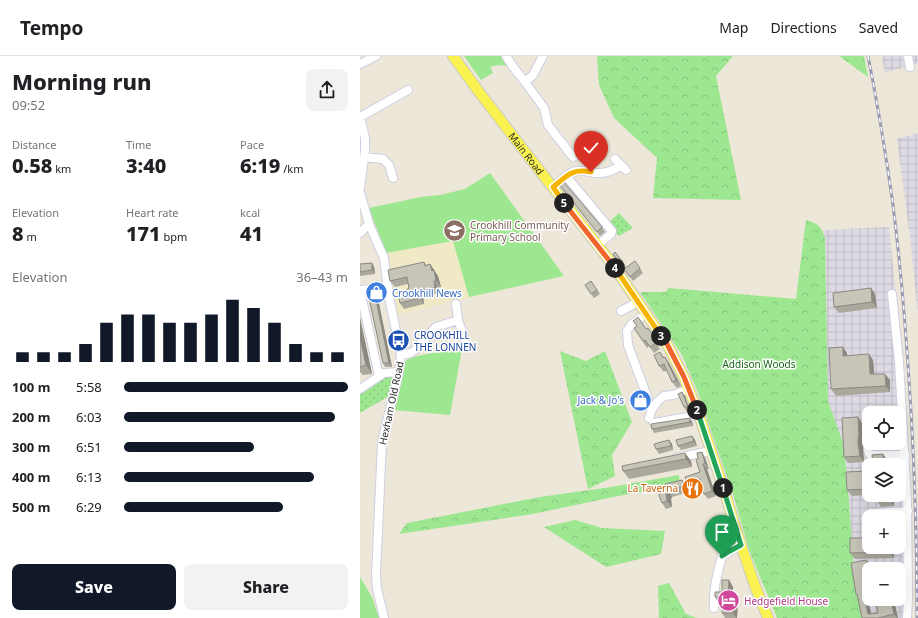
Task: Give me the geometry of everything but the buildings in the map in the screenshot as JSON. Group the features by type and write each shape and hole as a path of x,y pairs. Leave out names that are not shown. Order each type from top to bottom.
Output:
{"main road":[{"name":"Main Road","path":"453,56 479,92 610,261 667,344 684,377 699,415 741,545 768,618"}],"street":[{"path":"360,64 376,56"},
{"path":"506,56 544,108 548,125 573,157 582,152"},
{"path":"525,82 533,75 543,56"},
{"path":"908,56 910,67"},
{"path":"360,188 365,138 360,117 408,90"},
{"path":"364,157 383,159 389,165 393,178"},
{"path":"553,187 566,176 577,171 583,170 596,173 610,172 621,165"},
{"path":"566,176 612,231 611,234 598,246"},
{"name":"Hexham Old Road","path":"360,192 369,224 384,258 389,297 401,355 399,372 382,442 376,575 377,589 384,618"},
{"path":"360,233 369,224"},
{"path":"380,376 360,290 388,288"},
{"path":"892,294 899,362 908,511 907,618"},
{"path":"389,297 398,295"},
{"path":"621,311 638,302"},
{"path":"456,304 458,320 464,340"},
{"path":"646,314 632,324 627,331 627,339 648,399"},
{"path":"401,355 411,353 436,327 458,320"},
{"path":"360,389 384,373 399,372"},
{"path":"689,389 664,396 658,401 652,409 651,421 699,415"},
{"path":"868,450 871,455 905,455"},
{"path":"665,461 711,451"},
{"path":"714,608 714,593 718,568 722,556 741,545"}],"shaded area":[{"path":"882,56 918,56 918,63 885,73"},
{"path":"918,133 918,315 910,237 897,139"},
{"name":"Crookhill Community Primary School","path":"490,173 564,276 395,315 386,253 369,208 465,189"},
{"path":"889,227 906,397 912,568 912,618 863,618 855,583 847,475 834,418 828,401 825,239 823,230"}],"green space":[{"path":"464,56 501,56 508,66 498,65 490,67 493,73 481,80"},
{"path":"597,56 733,56 716,76 741,200 653,198 657,158 614,118 599,85"},
{"path":"839,56 864,56 868,77"},
{"name":"Crookhill Community Primary School","path":"490,173 564,276 469,297 453,241 386,253 369,208 465,189"},
{"path":"619,213 633,228 619,236 608,223"},
{"name":"Addison Woods","path":"806,220 821,228 825,239 828,401 843,443 847,475 855,583 864,618 777,618 749,550 733,494 698,393 682,355 640,292 665,292 669,288 796,299"},
{"path":"462,349 450,415 393,410 404,362 424,355"},
{"path":"560,351 586,361 605,351 632,422 612,455 615,476 588,489"},
{"path":"398,372 389,396 360,413 360,390 380,376"},
{"path":"679,475 680,486 618,496 533,514 399,534 407,523 540,497 611,487"},
{"path":"575,520 602,528 665,531 661,554 606,567 544,527"},
{"path":"360,577 372,597 379,618 360,618"},
{"path":"669,583 686,614 697,618 659,618 658,586"}],"railway":[{"path":"868,56 890,186 903,295 914,472 917,618"}],"place":[{"name":"Crookhill Community Primary School","path":"454,231"},
{"name":"Crookhill News","path":"376,293"},
{"name":"CROOKHILL THE LONNEN","path":"399,341"},
{"name":"Jack & Jo's","path":"640,400"},
{"name":"La Taverna","path":"693,488"},
{"name":"Hedgefield House","path":"728,601"}],"route":[{"path":"591,172 583,170 571,173 553,187 610,261 667,344 684,377 699,415 741,545 722,556"}]}
